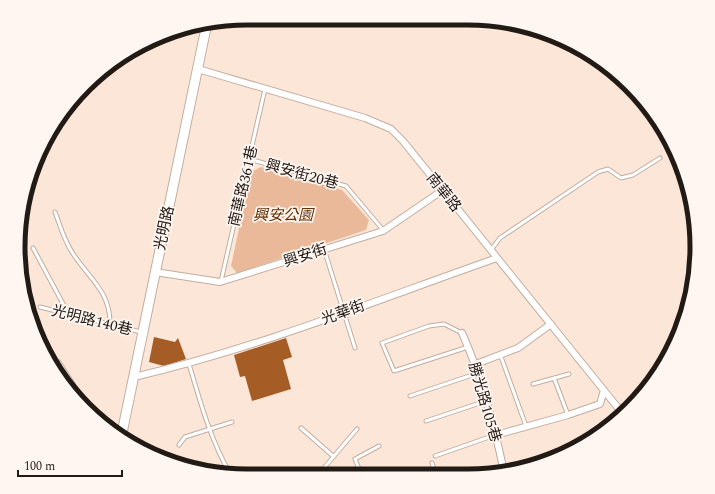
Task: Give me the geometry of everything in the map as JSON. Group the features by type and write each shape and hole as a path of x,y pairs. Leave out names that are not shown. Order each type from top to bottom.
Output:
{"main road":[{"name":"光明路","path":"123,431 198,69 205,29"}],"street":[{"name":"南華路","path":"198,69 366,118 390,129 403,141 619,409"},
{"name":"興安街","path":"156,272 220,282 383,231 443,190"},
{"name":"光華街","path":"134,377 189,364 344,312 497,258"},
{"path":"476,364 518,348 551,324"},
{"name":"勝光路105巷","path":"462,333 476,364 496,434 503,466"},
{"path":"496,434 568,415 600,404 604,390"}],"lane":[{"name":"南華路361巷","path":"220,282 266,89"},
{"path":"491,250 500,238 598,172 608,169 621,178 633,175 660,158"},
{"name":"興安街20巷","path":"249,159 346,186 383,231"},
{"path":"55,212 71,250 103,294 110,310 110,325"},
{"path":"32,248 68,313"},
{"path":"324,249 355,348"},
{"name":"光明路140巷","path":"40,307 143,333"},
{"path":"462,333 444,324 429,326 382,343 394,371 468,347"},
{"path":"500,354 526,426"},
{"path":"58,364 59,362 75,387"},
{"path":"189,364 209,429 218,453 227,468"},
{"path":"410,396 478,373"},
{"path":"533,384 568,374"},
{"path":"554,378 568,415"},
{"path":"426,421 486,401"},
{"path":"179,445 185,437 232,422"},
{"path":"301,428 333,456"},
{"path":"323,469 357,429"},
{"path":"435,456 496,434"},
{"path":"359,469 355,459 379,446"},
{"path":"432,463 434,469"}],"green space":[{"name":"興安公園","path":"261,167 342,190 369,220 366,230 237,273 231,266 251,172"}],"building":[{"path":"154,337 175,342 178,338 186,359 164,366 149,362"},
{"path":"286,338 292,357 283,360 291,389 252,401 245,376 240,377 234,355"}]}
